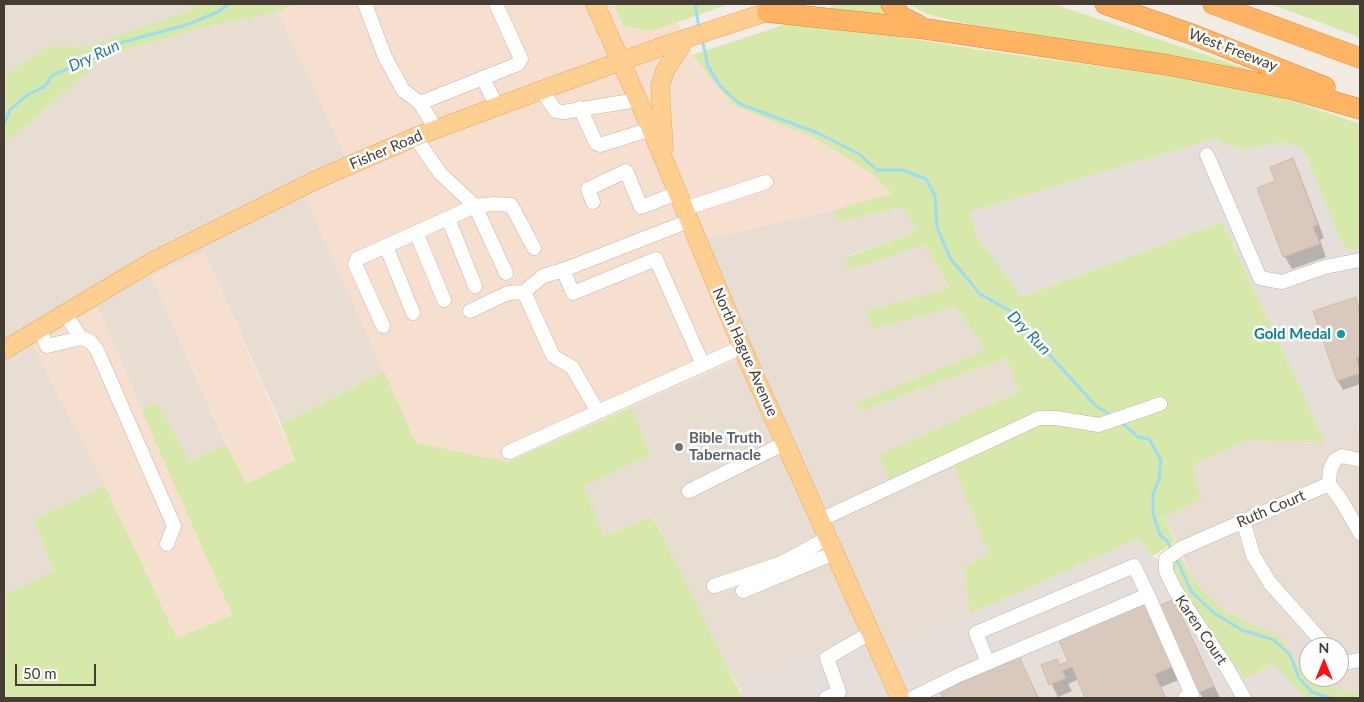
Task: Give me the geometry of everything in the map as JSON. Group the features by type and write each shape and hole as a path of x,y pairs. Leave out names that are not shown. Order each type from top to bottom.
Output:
{"highway":[{"path":"891,4 902,17 926,29"},
{"name":"West Freeway","path":"1105,4 1194,35 1360,101"},
{"path":"1213,4 1360,58"},
{"path":"767,12 926,29 1223,74 1290,88 1360,109"}],"main road":[{"name":"North Hague Avenue","path":"595,4 622,61 742,347 900,698"},
{"name":"Fisher Road","path":"4,350 196,238 318,179 415,137 497,106 712,29 792,4"},
{"path":"665,165 660,86 665,72 686,38"}],"street":[{"path":"365,4 385,57 403,90 420,103 436,129"},
{"path":"420,103 518,64 521,59 496,4"},
{"path":"483,79 497,106"},
{"path":"541,90 556,111 563,112 580,108 605,107 638,100"},
{"path":"580,108 596,143 600,145 651,129"},
{"path":"415,137 431,163 475,206 506,273"},
{"path":"1207,155 1260,278 1282,282 1325,267 1360,260"},
{"path":"593,202 588,189 626,171 641,207 683,208 766,182"},
{"path":"383,326 355,264 357,259 475,206 511,205 534,248"},
{"path":"470,311 508,293 524,292 543,276 646,237 683,208"},
{"path":"448,218 475,286"},
{"path":"416,232 444,300"},
{"path":"646,237 703,365"},
{"path":"386,246 413,313"},
{"path":"563,270 573,293 656,259"},
{"path":"524,292 553,356 572,368 598,412"},
{"path":"65,314 81,338"},
{"path":"39,330 47,346 81,338 90,341 105,363 174,526 167,544"},
{"path":"509,452 742,347"},
{"path":"820,520 1039,418 1056,418 1086,424 1115,419 1160,404"},
{"path":"689,491 785,443"},
{"path":"1360,460 1342,456 1335,460 1330,470 1329,484 1342,500 1360,533"},
{"name":"Ruth Court","path":"1166,559 1182,548 1329,484"},
{"path":"1243,520 1253,556 1270,583 1318,637"},
{"path":"714,586 831,545"},
{"path":"743,591 831,545"},
{"name":"Karen Court","path":"1166,559 1166,571 1175,590 1227,668 1244,698"},
{"path":"988,663 976,634 1134,566 1192,695 1185,698"},
{"path":"912,698 988,663 1148,595"},
{"path":"826,698 839,692 828,658 870,633"}],"shaded area":[{"path":"4,4 189,4 192,10 89,46 46,47 4,76"},
{"path":"297,4 614,4 623,26 652,31 677,21 692,55 733,105 817,139 872,174 891,195 706,239 751,354 507,462 415,442 305,197 354,174 278,12"},
{"path":"278,12 354,174 305,197 384,371 281,424 204,252 151,276 226,444 190,462 157,402 141,409 98,307 33,345 105,486 34,519 54,571 4,595 4,145 106,56 204,27"},
{"path":"1213,139 1243,150 1282,142 1303,148 1344,248 1360,250 1360,431 1326,443 1222,222 1022,297 978,238 970,212"},
{"path":"902,207 917,231 844,257 924,245 950,289 867,311 956,306 986,350 856,403 861,411 1008,358 1019,391 879,456 949,454 990,556 964,567 970,614 879,650 869,628 740,689 695,605 654,517 604,536 584,486 650,455 632,407 751,354 705,239 834,210 838,222"},
{"path":"204,252 295,460 245,484 151,276"},
{"path":"98,307 232,615 177,638 105,486 32,345"},
{"path":"1360,431 1360,693 1332,687 1349,687 1349,637 1299,637 1299,666 1281,637 1225,612 1194,581 1164,516 1200,500 1192,464 1247,440 1326,443"},
{"path":"1139,537 1151,557 1168,562 1245,679 1273,663 1305,698 743,698 740,689 869,628 879,650 970,614"}],"green space":[{"path":"189,4 297,4 278,12 204,27 106,56 4,145 4,76 46,47 89,46 191,10"},
{"path":"614,4 729,4 652,31 623,26"},
{"path":"839,4 884,4 894,20 832,12 830,7"},
{"path":"909,4 1054,4 1245,68 1243,73 1206,64 963,23 927,14"},
{"path":"1271,4 1360,4 1360,38 1356,36"},
{"path":"787,24 831,26 994,52 1224,83 1275,95 1360,124 1360,250 1344,248 1303,148 1282,142 1243,150 1213,139 970,212 978,238 1022,297 1222,222 1326,443 1247,440 1193,464 1201,500 1164,517 1175,542 1151,557 1139,538 970,614 964,567 989,555 949,454 889,481 879,455 1019,391 1007,358 861,411 855,403 985,350 956,306 872,329 866,311 950,288 924,245 849,270 844,258 917,231 902,207 838,222 834,210 891,194 872,174 817,139 733,105 692,55"},
{"path":"384,371 415,442 507,462 632,407 650,455 584,486 604,536 653,517 743,698 4,698 4,595 54,571 34,519 105,486 177,638 232,615 141,409 157,402 190,462 226,444 246,484 295,460 281,424"},
{"path":"1180,555 1194,581 1225,612 1281,637 1299,666 1299,687 1332,687 1360,693 1360,698 1305,698 1273,663 1245,679 1178,585 1168,562"}],"building":[{"path":"1293,158 1318,225 1313,227 1320,244 1283,257 1257,188 1275,181 1270,167"},
{"name":"Gold Medal","path":"1356,297 1360,311 1360,357 1356,358 1360,373 1337,381 1313,311"},
{"path":"1174,599 1214,686 1198,693 1158,606"},
{"path":"1145,601 1173,667 1155,674 1165,698 1085,698 1072,667 1062,671 1066,678 1049,685 1041,665 1057,659 1060,665 1068,661 1058,638"},
{"path":"1019,656 1038,698 943,698 940,692"}],"waterway":[{"name":"Dry Run","path":"4,123 10,110 27,95 44,87 53,75 96,57 112,45 186,25 218,12 229,4"},
{"name":"Dry Run","path":"695,4 699,28"},
{"name":"Dry Run","path":"702,39 708,66 720,86 740,104 818,133 859,154 877,170 903,170 926,179 935,196 937,227 950,258 980,294 1016,314 1043,348 1096,406 1111,415"},
{"name":"Dry Run","path":"1120,421 1138,437 1149,439 1161,460 1159,479 1153,494 1153,514 1160,535 1167,541 1172,550"},
{"name":"Dry Run","path":"1176,558 1191,591 1214,613 1242,630 1274,640 1290,655 1299,678 1312,692 1331,698"}],"place":[{"name":"Gold Medal","path":"1341,334"},
{"name":"Bible Truth Tabernacle","path":"679,447"}]}
